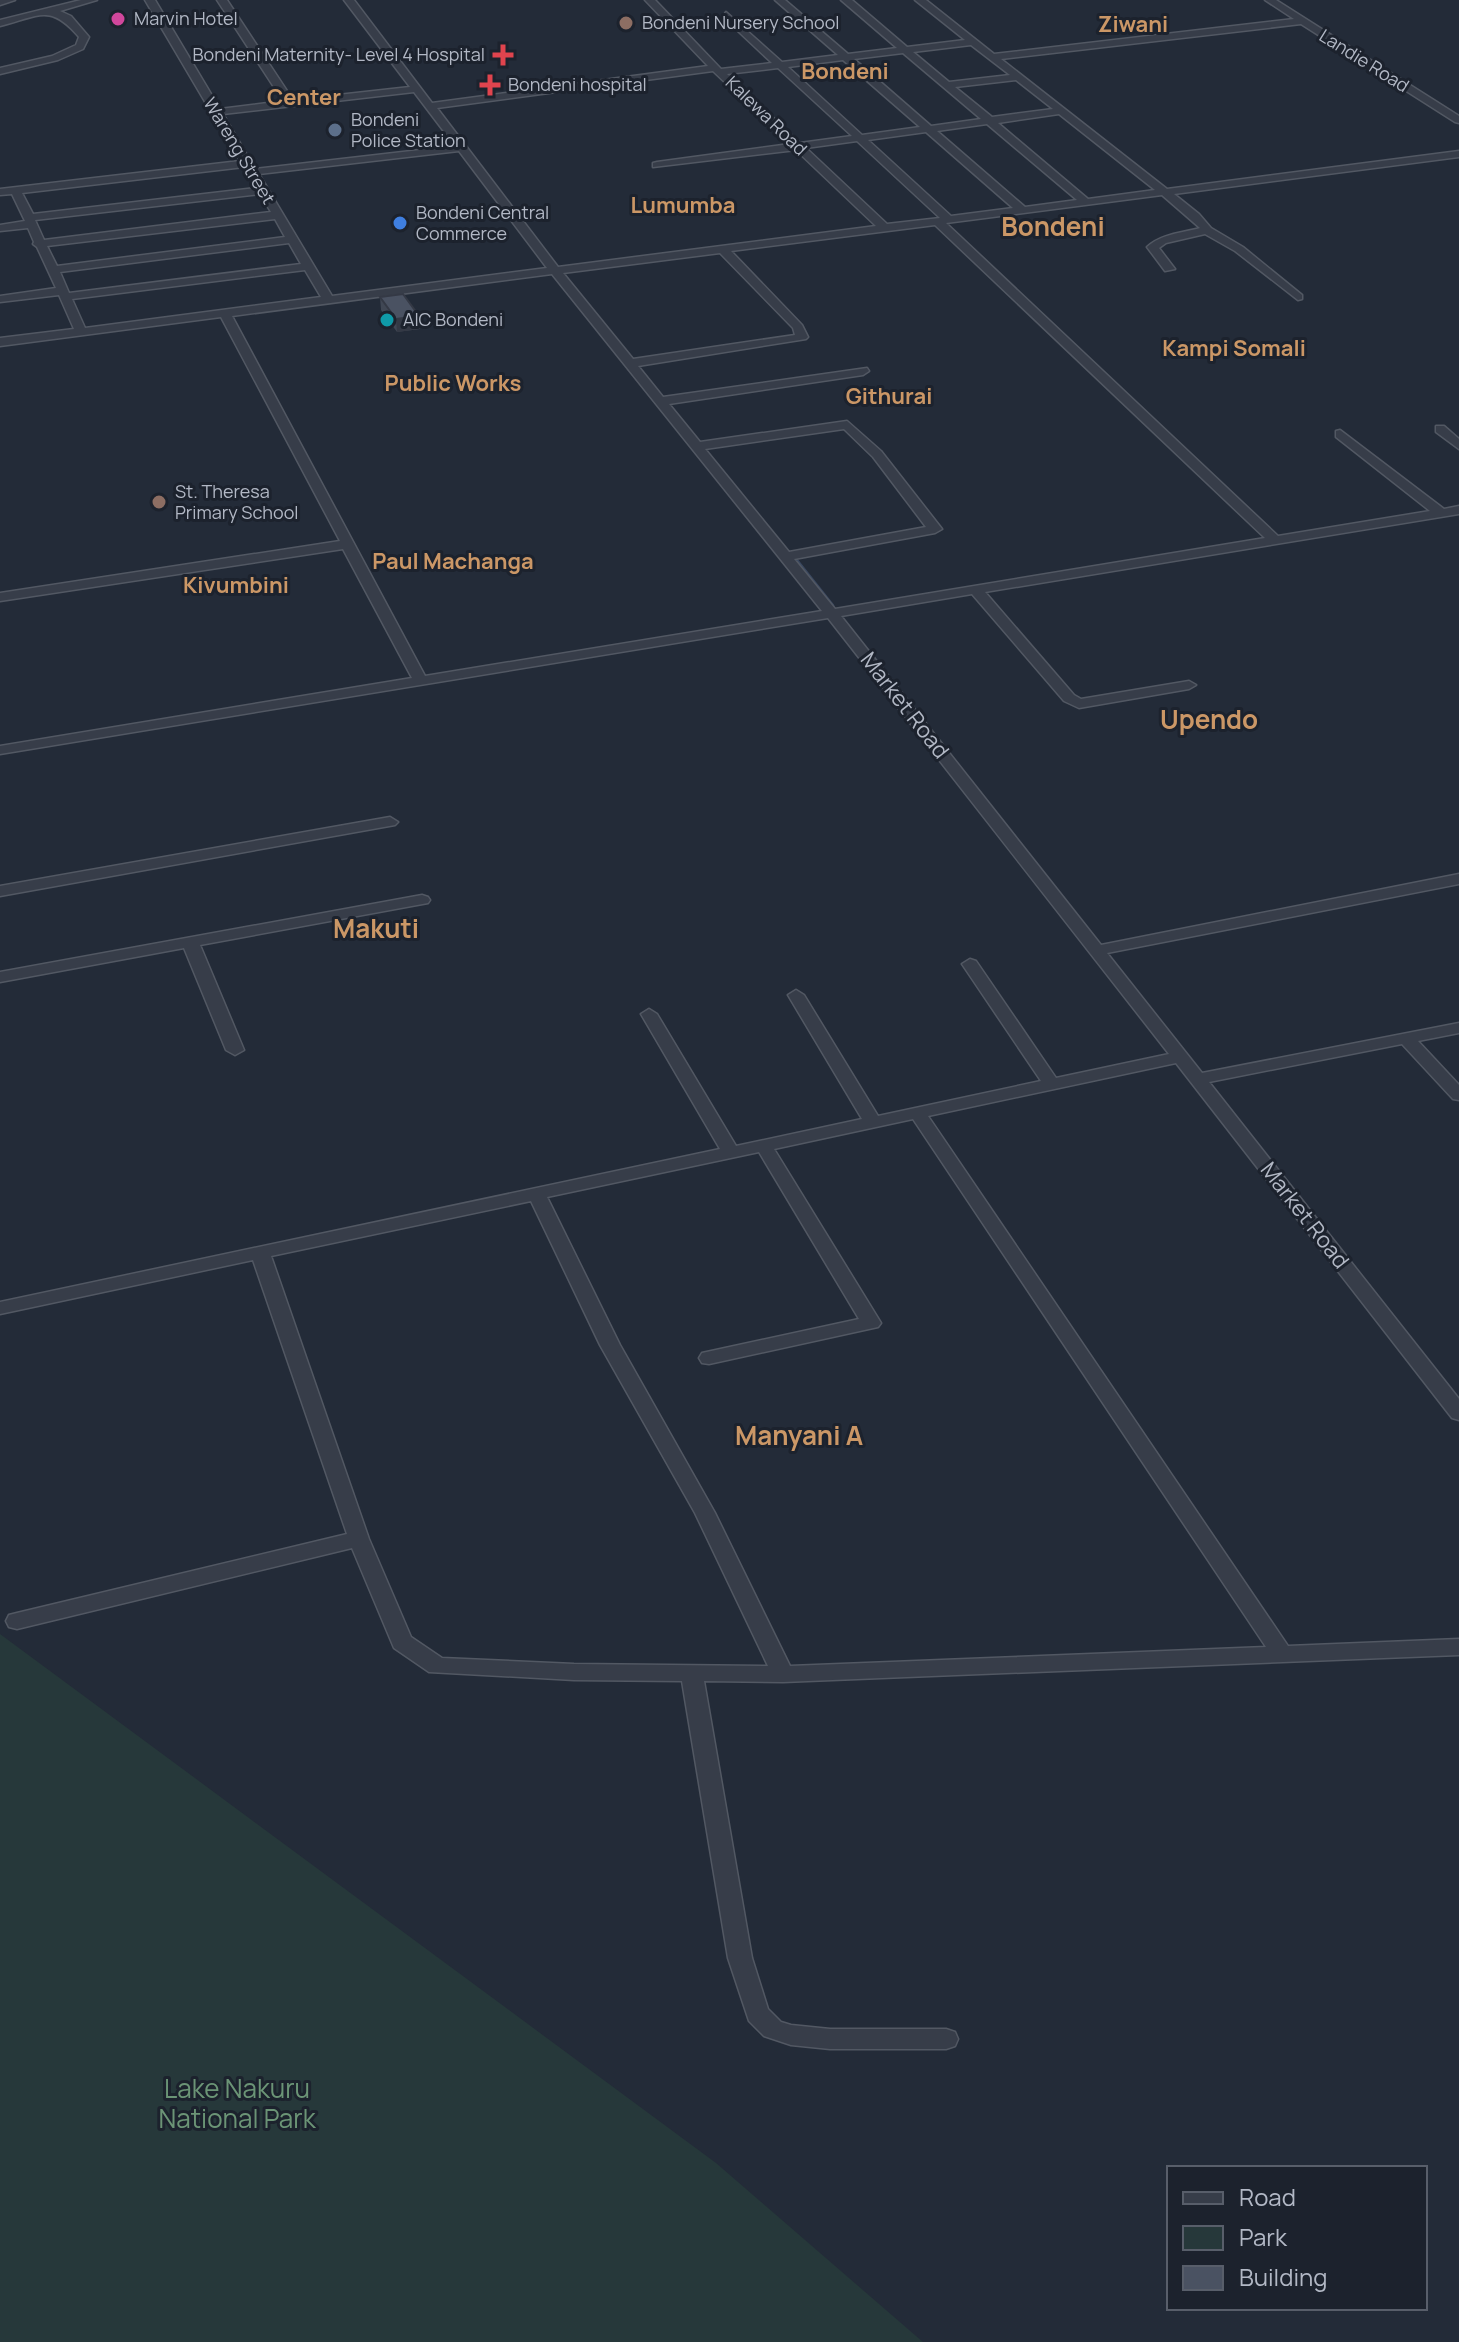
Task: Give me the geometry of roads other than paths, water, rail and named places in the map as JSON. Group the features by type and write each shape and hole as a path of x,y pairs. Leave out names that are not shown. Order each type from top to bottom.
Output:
{"street":[{"path":"0,2 10,0"},
{"path":"0,23 92,0"},
{"name":"Wareng Street","path":"150,0 329,301"},
{"path":"222,0 290,104"},
{"name":"Market Road","path":"349,0 556,272 787,556 1459,1413"},
{"name":"Kalewa Road","path":"650,0 717,70 886,229"},
{"path":"780,0 1023,211"},
{"path":"846,0 1087,203"},
{"path":"920,0 1165,192 1207,230 1239,249 1298,297"},
{"name":"Landie Road","path":"1270,0 1459,120"},
{"path":"0,71 80,47 84,37 81,31 51,10"},
{"path":"726,15 862,138 944,222 1276,541"},
{"path":"991,57 1301,21"},
{"path":"432,106 971,42"},
{"path":"948,85 1019,77"},
{"path":"216,112 418,89"},
{"path":"657,165 1063,111"},
{"path":"0,192 462,148"},
{"path":"0,342 1459,154"},
{"path":"16,190 61,294 81,331"},
{"path":"0,228 29,221 263,190"},
{"path":"38,244 277,215"},
{"path":"1169,269 1153,247 1162,241 1207,230"},
{"path":"51,270 292,239"},
{"path":"631,363 802,337 798,327 723,249"},
{"path":"0,299 308,266"},
{"path":"226,315 420,680"},
{"path":"663,401 863,371"},
{"path":"699,446 847,425 877,454 935,529 787,556"},
{"path":"1440,429 1459,445"},
{"path":"1340,434 1441,513"},
{"path":"0,750 1459,510"},
{"path":"0,597 347,544"},
{"path":"976,590 1059,687 1079,704 1189,685"},
{"path":"1,886 390,822"},
{"path":"1098,950 1459,879"},
{"path":"0,977 422,900"},
{"path":"190,942 235,1050"},
{"path":"970,964 1053,1086"},
{"path":"796,995 874,1124"},
{"path":"649,1014 732,1154"},
{"path":"1200,1079 1459,1028"},
{"path":"1406,1039 1459,1095"},
{"path":"1,1301 260,1253 765,1148 1181,1057"},
{"path":"919,1115 1281,1652"},
{"path":"709,1358 871,1323 765,1148"},
{"path":"537,1195 610,1345 705,1513 783,1674"},
{"path":"260,1253 359,1539 402,1642 437,1666 783,1674 1459,1647"},
{"path":"17,1621 359,1539"},
{"path":"692,1674 740,1958 758,2014 773,2029 791,2035 830,2039 946,2039"}],"waterway":[{"path":"793,557 832,606"}],"place":[{"name":"Marvin Hotel","path":"118,19"},
{"name":"Bondeni Nursery School","path":"626,23"},
{"name":"Bondeni Maternity- Level 4 Hospital","path":"503,55"},
{"name":"Bondeni hospital","path":"490,85"},
{"name":"Bondeni Police Station","path":"335,130"},
{"name":"Bondeni Central Commerce","path":"400,223"},
{"name":"AIC Bondeni","path":"387,320"},
{"name":"St. Theresa Primary School","path":"159,502"}],"district":[{"name":"Ziwani","path":"1133,24"},
{"name":"Bondeni","path":"845,71"},
{"name":"Center","path":"304,97"},
{"name":"Lumumba","path":"683,205"},
{"name":"Bondeni","path":"1053,227"},
{"name":"Kampi Somali","path":"1234,348"},
{"name":"Public Works","path":"453,383"},
{"name":"Githurai","path":"889,396"},
{"name":"Paul Machanga","path":"453,561"},
{"name":"Kivumbini","path":"236,585"},
{"name":"Upendo","path":"1209,720"},
{"name":"Makuti","path":"376,929"},
{"name":"Manyani A","path":"799,1436"}],"park label":[{"name":"Lake Nakuru National Park","path":"237,2104"}]}
